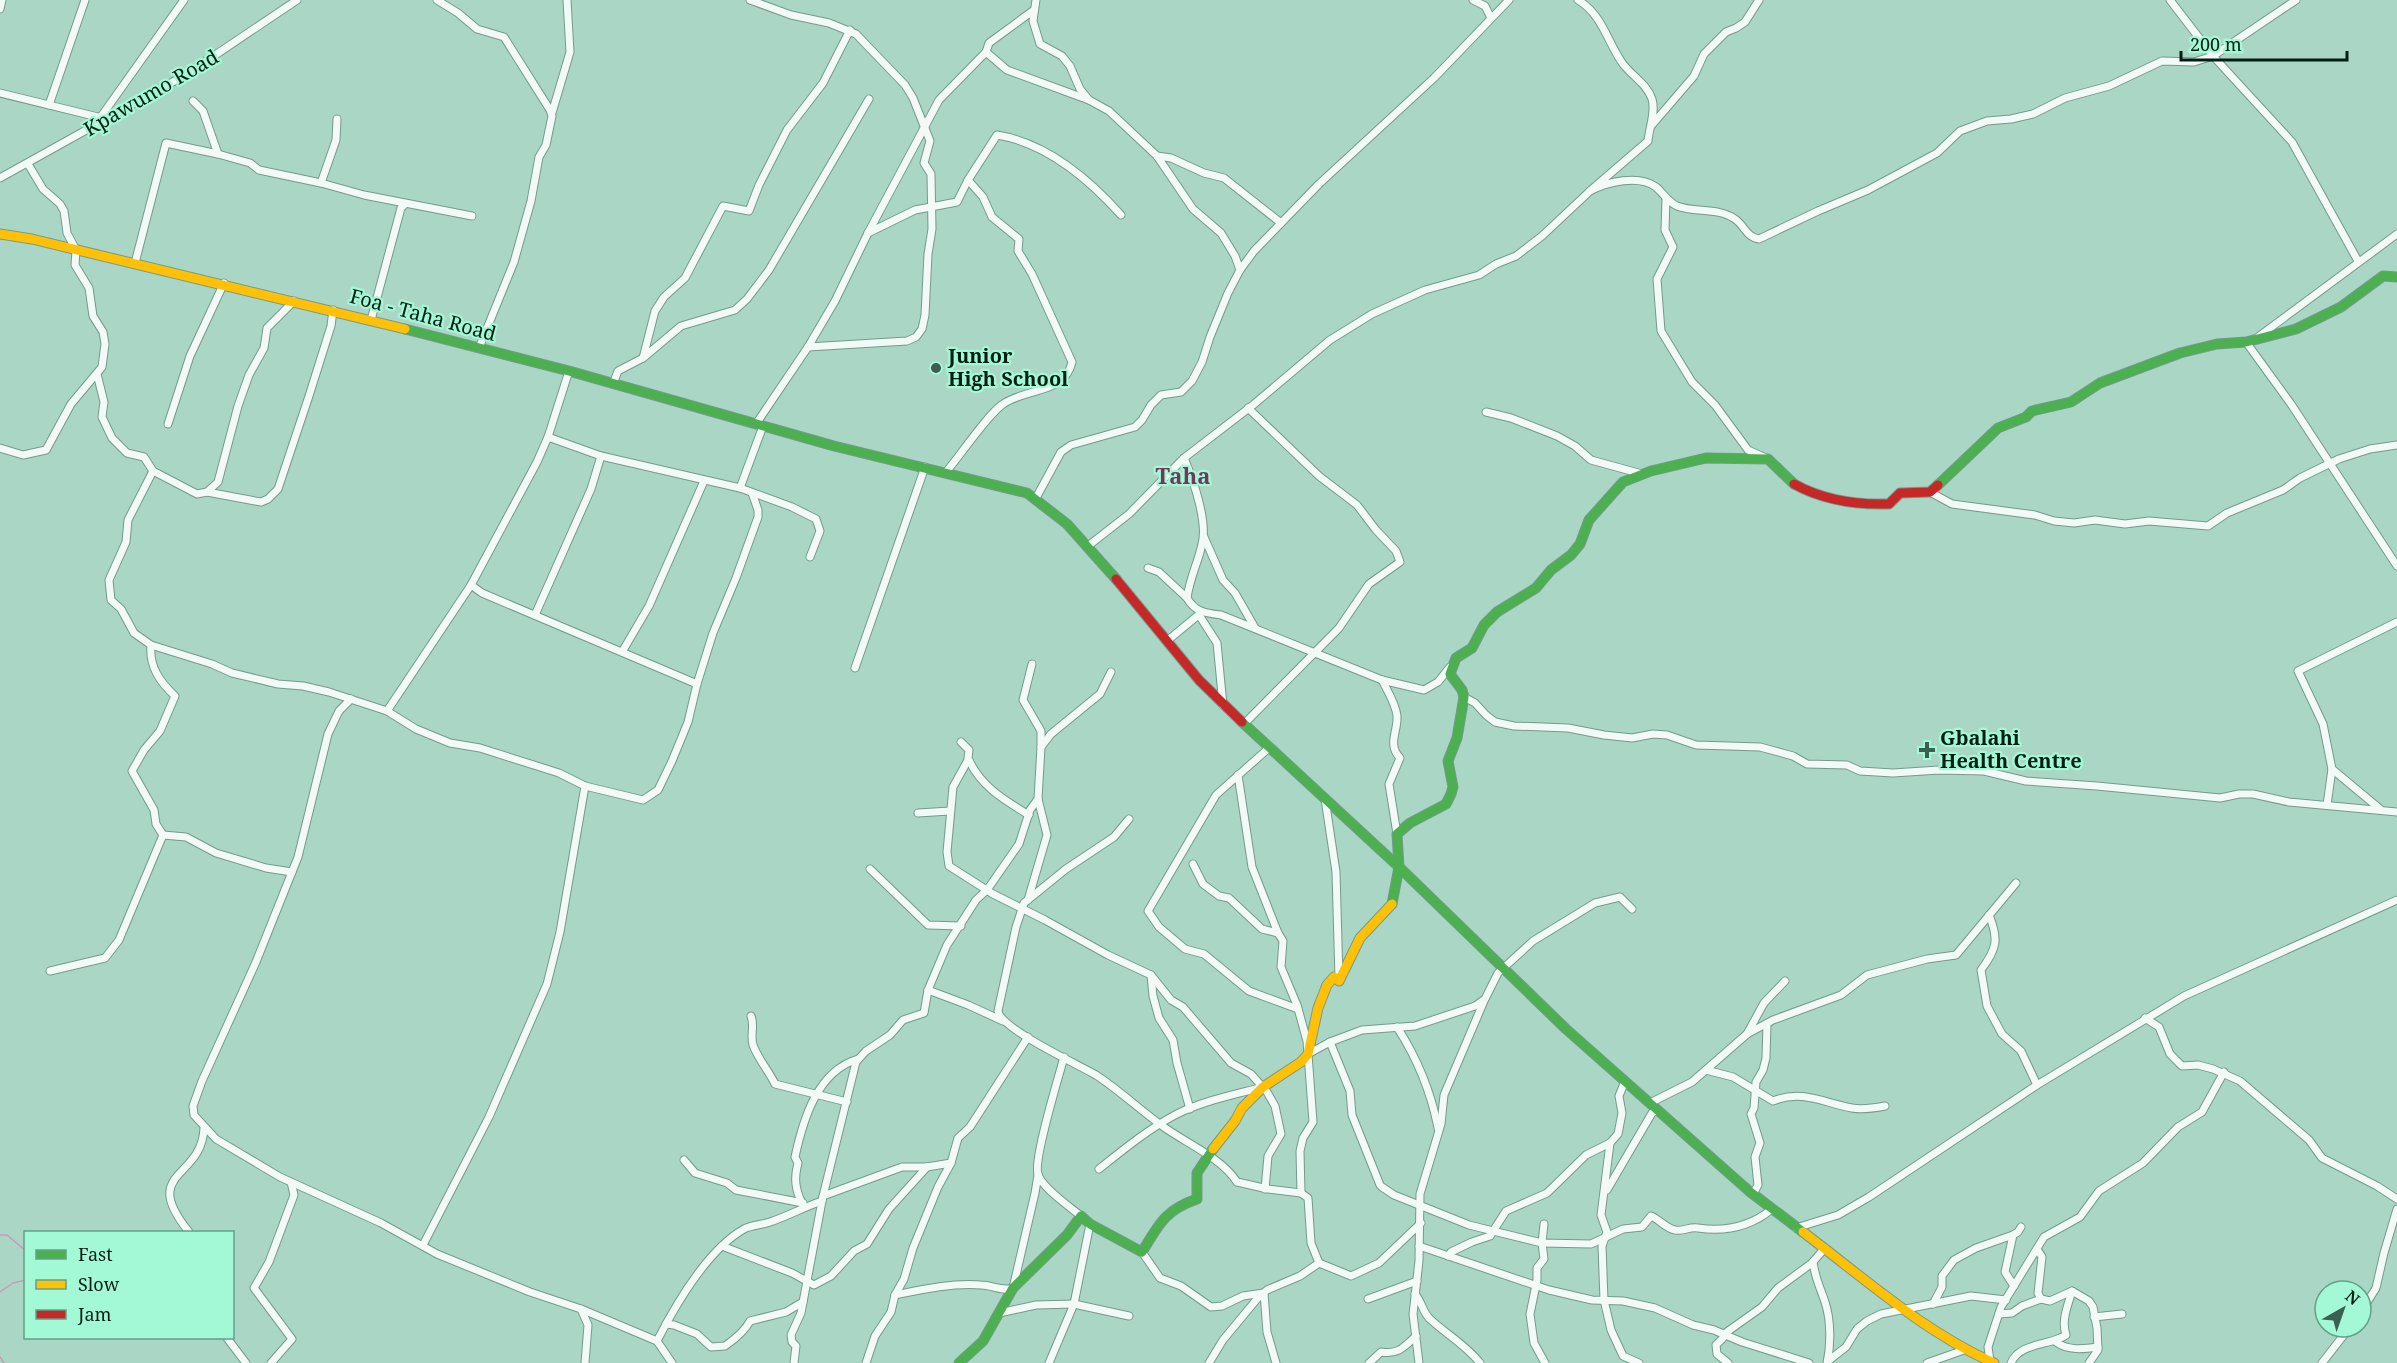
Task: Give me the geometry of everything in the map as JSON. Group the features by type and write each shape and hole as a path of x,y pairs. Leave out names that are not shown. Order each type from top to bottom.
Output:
{"street":[{"path":"0,9 3,0"},
{"path":"49,105 85,0"},
{"path":"0,93 103,118 184,0"},
{"name":"Kpawumo Road","path":"0,178 28,164 103,118 121,112 187,74 297,0"},
{"path":"437,0 477,29 504,38 552,116"},
{"path":"479,348 514,262 531,201 539,157 546,146 570,52 567,0"},
{"path":"750,0 791,15 850,30 905,85 914,98 930,141 924,163 931,174 932,229 922,329 916,337 907,341 807,346"},
{"path":"1036,0 1033,21 1040,44 1062,56 1070,66 1080,89 1089,100"},
{"path":"1473,0 1485,6 1491,18"},
{"path":"1036,498 1061,452 1071,445 1135,427 1161,395 1181,392 1192,381 1202,362 1218,316 1240,270 1319,184 1434,78 1509,0"},
{"path":"1088,546 1129,514 1184,458 1330,340 1372,314 1425,290 1479,275 1496,264 1516,256 1542,236 1648,141 1653,106 1651,98 1641,82 1625,67 1617,55 1599,20 1578,0"},
{"path":"1649,128 1694,76 1704,54 1726,32 1737,28 1745,21 1759,0"},
{"path":"2170,0 2213,56 2292,142 2358,261"},
{"path":"1590,191 1604,184 1635,179 1644,181 1655,186 1677,206 1704,210 1735,219 1748,235 1759,239 1878,185 1937,153 1960,131 1987,121 2032,114 2065,98 2109,87 2162,61 2194,62 2213,56 2244,37 2270,15 2296,0"},
{"path":"740,488 759,425 835,301 868,233 939,100 986,52 989,43 1034,10"},
{"path":"643,358 655,311 664,297 685,278 723,206 749,211 759,185 787,130 823,83 850,30"},
{"path":"986,52 1007,70 1089,100 1109,111 1157,156 1193,209 1221,233 1235,256 1240,270"},
{"path":"613,384 618,371 643,358 681,326 735,310 747,299 769,270 869,99"},
{"path":"193,101 203,111 218,154"},
{"path":"321,183 336,140 337,119"},
{"path":"868,233 915,210 957,202 968,180 997,135 1016,138 1060,160 1085,179 1121,215"},
{"path":"135,263 166,143 250,163 259,170 405,204 472,216"},
{"path":"1157,156 1171,158 1204,173 1224,178 1281,223"},
{"path":"0,448 23,455 46,450 71,404 102,367 105,344 103,332 93,316 89,288 75,266 76,250 68,233 64,211 60,204 43,189 28,164"},
{"path":"946,472 1003,404 1066,378 1072,362 1032,274 1018,251 1019,239 992,217 983,197 968,180"},
{"path":"1666,198 1665,230 1673,247 1657,279 1661,331 1692,382 1715,405 1748,450 1768,459 1795,484 1820,495 1870,505 1889,504 1900,493 1930,492 1952,504 1978,506 1998,512 2035,515 2064,522 2095,520 2125,524 2149,521 2208,526 2227,513 2283,490 2300,478 2330,463 2370,449 2397,445"},
{"path":"371,320 401,208 405,204"},
{"name":"Foa - Taha Road","path":"0,234 224,283 333,310 568,371 834,446 1013,488 1036,498 1067,524 1088,546 1223,705 1399,867 1566,1029 1772,1209 1903,1308 1964,1350 1992,1362"},
{"path":"2251,340 2397,234"},
{"path":"1930,492 1998,428 2026,417 2032,411 2072,402 2100,383 2180,353 2296,329 2342,307 2383,276 2397,277"},
{"path":"168,424 190,356 224,283"},
{"path":"207,492 218,482 238,406 249,375 264,348 267,328 294,301"},
{"path":"96,374 104,402 102,417 112,438 127,453 144,457 153,471 197,494 207,492 261,502 268,500 279,489 331,326 333,310"},
{"path":"2251,340 2397,566"},
{"path":"387,711 471,585 537,462 548,437 568,371"},
{"path":"1244,724 1339,628 1363,597 1369,584 1400,562 1396,551 1357,505 1319,476 1248,408"},
{"path":"1486,412 1511,418 1557,436 1575,446 1591,460 1642,474"},
{"path":"548,437 601,456 740,488 792,507 816,519 820,531 810,557"},
{"path":"535,615 591,489 601,456"},
{"path":"1184,458 1195,484 1203,536 1192,571 1187,598"},
{"path":"1167,641 1200,614 1221,615 1382,680 1424,690 1438,682 1456,658 1472,648 1484,625 1497,612 1536,588 1551,570 1571,555 1580,544 1589,520 1623,482 1642,474 1706,458 1768,459"},
{"path":"855,668 925,467"},
{"path":"153,471 128,520 126,542 109,580 111,600 121,609 134,633 151,645 212,664 232,673 278,684 303,686 351,699 387,711 416,729 450,743 480,748 522,760 559,773 585,786 643,800 658,790 688,722 713,633 758,517 759,510 752,493"},
{"path":"622,652 650,606 704,481"},
{"path":"1203,536 1223,580 1235,593 1255,628"},
{"path":"1148,568 1159,572 1187,598 1200,614 1217,643 1223,705"},
{"path":"471,585 482,593 697,684"},
{"path":"2327,805 2332,769 2323,724 2298,671 2397,622"},
{"path":"151,645 150,654 154,661 155,673 175,696 160,732 144,750 132,771 154,810 156,824 163,835"},
{"path":"1028,900 1047,836 1038,799 1041,731 1023,700 1032,664"},
{"path":"1397,834 1410,823 1446,804 1451,794 1453,787 1448,761 1456,738 1464,698 1462,690 1450,674 1450,667"},
{"path":"1041,747 1051,734 1100,694 1111,672"},
{"path":"1339,981 1360,938 1392,904 1399,867 1397,834 1389,784 1400,758 1394,752 1392,742 1397,716 1382,680"},
{"path":"1464,698 1475,703 1496,722 1514,726 1568,728 1632,738 1653,734 1667,735 1706,746 1760,747 1793,756 1808,764 1847,765 1860,771 1893,773 1939,770 1984,771 2026,781 2220,798 2253,794 2263,795 2273,800 2397,812"},
{"path":"351,699 339,711 328,734 308,820 292,872 256,962 199,1089 193,1111 204,1128 236,1153 291,1182 423,1245 437,1254 516,1287 581,1309 657,1341 672,1363"},
{"path":"961,742 969,750 968,760 953,787 950,811 951,830 947,852 949,866 987,890 1108,955 1151,975 1171,1000 1184,1007 1231,1063 1251,1074 1275,1106 1281,1134 1268,1156 1265,1189"},
{"path":"1270,747 1216,795 1148,911 1159,927 1185,950 1204,954 1249,991 1298,1009"},
{"path":"968,760 996,795 1029,815"},
{"path":"2332,769 2380,809"},
{"path":"1238,775 1252,867 1283,941 1281,967 1298,1009 1307,1041 1313,1122 1300,1151 1301,1193"},
{"path":"423,1245 489,1117 547,984 560,932 585,786"},
{"path":"1325,798 1336,872 1339,981"},
{"path":"794,1363 796,1346 792,1342 791,1335 801,1313 823,1199 856,1062 866,1051 890,1035 903,1020 924,1013 928,990 944,951 976,900 987,890 1019,844 1029,815 1038,799"},
{"path":"918,813 950,811"},
{"path":"1003,1021 998,1011 1021,908 1066,869 1114,837 1129,819"},
{"path":"163,835 186,837 216,853 292,872"},
{"path":"50,971 105,958 119,940 163,835"},
{"path":"1193,864 1203,884 1219,896 1229,898 1262,929 1278,933"},
{"path":"870,869 928,925 961,926"},
{"path":"1604,1195 1652,1113 1653,1106 1692,1082 1747,1034 1841,995 1867,975 1927,959 1956,955 2016,884"},
{"path":"1420,1363 1413,1314 1421,1223 1420,1194 1438,1131 1444,1095 1485,999 1498,973 1533,941 1595,903 1620,897 1632,909"},
{"path":"1797,1228 1838,1215 1869,1197 2037,1085 2145,1018 2209,984 2397,900"},
{"path":"1989,915 1996,933 1991,957 1981,970 1987,1006 2002,1034 2021,1051 2037,1085"},
{"path":"1151,975 1153,996 1159,1018 1173,1040 1190,1109"},
{"path":"1308,1054 1321,1000 1327,985 1334,977 1339,981"},
{"path":"1747,1034 1764,1003 1785,981"},
{"path":"928,990 1003,1021 1110,1085 1160,1125 1209,1155 1231,1172 1237,1182 1265,1189 1301,1193 1308,1198 1311,1243 1319,1263 1351,1276 1379,1263 1421,1223"},
{"path":"1142,1252 1166,1212 1175,1206 1197,1199 1197,1173 1246,1104 1263,1087 1301,1062 1308,1054 1330,1042 1362,1030 1415,1026 1475,1006 1485,999"},
{"path":"751,1016 754,1024 753,1045 775,1084 847,1102"},
{"path":"2145,1018 2158,1027 2170,1054 2182,1066 2198,1065 2224,1072 2247,1088 2309,1140 2322,1158 2378,1186 2397,1199"},
{"path":"1753,1194 1758,1185 1755,1156 1760,1143 1750,1114 1754,1108 1755,1089 1766,1058 1767,1024"},
{"path":"1397,1027 1414,1054 1433,1104 1438,1131"},
{"path":"866,1363 875,1336 891,1312 913,1248 938,1187 951,1163 958,1138 970,1127 1028,1037"},
{"path":"1330,1042 1350,1091 1352,1115 1381,1186 1394,1195 1469,1225 1542,1242 1592,1244 1623,1230 1641,1227 1651,1216 1676,1230 1698,1227 1706,1230 1738,1228 1760,1218 1772,1209"},
{"path":"959,1363 983,1341 1013,1288 1035,1193 1038,1155 1064,1058"},
{"path":"805,1204 796,1192 795,1175 798,1163 795,1158 806,1116 833,1071 847,1062 859,1059"},
{"path":"1706,1070 1733,1077 1773,1101 1786,1096 1823,1098 1852,1108 1885,1106"},
{"path":"1992,1362 1988,1347 1999,1314 2044,1238 2080,1217 2099,1191 2143,1163 2178,1126 2202,1112 2224,1072"},
{"path":"1448,1256 1451,1252 1472,1242 1490,1236 1506,1210 1547,1193 1586,1155 1610,1143 1618,1134 1622,1113 1619,1096 1625,1081"},
{"path":"1099,1169 1129,1145 1190,1109 1210,1101 1263,1087"},
{"path":"188,1231 173,1209 169,1191 173,1180 201,1148 204,1128"},
{"path":"1610,1143 1601,1215 1606,1232 1602,1246 1604,1300 1611,1330 1623,1356 1639,1363"},
{"path":"684,1160 695,1173 727,1183 736,1190 805,1204"},
{"path":"657,1341 695,1275 722,1245 746,1227 768,1223 805,1204 902,1167 927,1167 951,1163"},
{"path":"722,1245 792,1273 814,1285 831,1276 854,1251 867,1244 889,1209 927,1167"},
{"path":"1038,1174 1045,1185 1090,1224 1142,1252 1160,1278 1181,1287 1211,1307 1222,1306 1243,1296 1264,1293 1300,1276 1319,1263"},
{"path":"271,1363 292,1339 254,1288 269,1262 294,1195 291,1182"},
{"path":"2373,1293 2397,1209"},
{"path":"895,1295 938,1286 982,1285 1006,1290 1013,1288 1067,1235 1081,1216"},
{"path":"1049,1363 1074,1304 1090,1224"},
{"path":"1544,1224 1542,1242 1544,1259 1537,1268 1530,1314 1534,1342 1545,1363"},
{"path":"1933,1304 1942,1287 1942,1276 1954,1260 1976,1248 2013,1235 2021,1227"},
{"path":"2013,1235 2005,1272 2014,1286"},
{"path":"1419,1246 1535,1285 1582,1298 1623,1300 1655,1308 1693,1325 1809,1363"},
{"path":"1728,1363 1717,1354 1716,1345 1724,1334 1762,1307 1786,1281 1813,1262 1824,1249"},
{"path":"2037,1249 2042,1257 2038,1293 2041,1299"},
{"path":"1813,1262 1816,1283 1825,1302 1829,1320 1828,1362"},
{"path":"1368,1299 1417,1281"},
{"path":"1999,1314 2012,1313 2022,1306 2041,1299 2050,1301 2072,1291"},
{"path":"2072,1291 2089,1301 2093,1307 2098,1347 2089,1363"},
{"path":"2011,1363 2014,1356 2026,1349 2042,1343 2056,1342 2066,1335 2063,1328 2065,1312 2072,1291"},
{"path":"1209,1363 1223,1340 1264,1293"},
{"path":"1264,1293 1267,1332 1276,1363"},
{"path":"1415,1294 1422,1302 1427,1316 1471,1352 1480,1363"},
{"path":"1828,1362 1846,1347 1857,1329 1881,1314 1971,1296 2006,1300"},
{"path":"666,1324 698,1334 711,1347 725,1346 745,1330 750,1321 786,1312 803,1302"},
{"path":"999,1313 1036,1305 1074,1304 1129,1316"},
{"path":"581,1309 588,1325 585,1363"},
{"path":"2094,1317 2122,1314"},
{"path":"1369,1363 1381,1352 1392,1354 1402,1350 1416,1336"},
{"path":"228,1339 246,1363"},
{"path":"2322,1363 2341,1339"},
{"path":"2056,1342 2079,1349 2098,1347"},
{"path":"1927,1363 1964,1350"}],"waterway":[{"path":"0,1235 7,1235 24,1249"},
{"path":"0,1292 13,1283 24,1280"},
{"path":"0,1357 4,1363"}],"traffic: fast":[{"path":"1938,485 1998,428 2026,417 2032,411 2071,402 2100,383 2180,353 2217,344 2246,342 2296,329 2341,307 2383,276 2397,277"},
{"path":"405,329 569,371 834,446 1027,493 1067,524 1116,579"},
{"path":"1392,904 1399,867 1397,834 1410,823 1446,804 1451,794 1453,787 1448,761 1457,738 1464,697 1462,690 1450,674 1456,658 1472,648 1484,625 1497,612 1536,588 1551,570 1571,555 1580,544 1589,520 1623,482 1651,471 1706,458 1768,459 1794,484"},
{"path":"1242,722 1399,867 1566,1029 1749,1191 1803,1232"},
{"path":"959,1363 983,1341 1013,1288 1067,1235 1081,1216 1090,1224 1142,1252 1153,1233 1170,1213 1197,1199 1197,1173 1213,1149"}],"traffic: slow":[{"path":"0,234 32,239 405,329"},
{"path":"1213,1149 1242,1108 1263,1087 1301,1062 1308,1054 1318,1008 1327,985 1334,977 1339,981 1360,938 1392,904"},
{"path":"1803,1232 1919,1320 1943,1336 1994,1363"}],"traffic: jam":[{"path":"1794,484 1828,498 1877,504 1889,504 1900,493 1930,492 1938,485"},
{"path":"1116,579 1199,680 1242,722"}],"place":[{"name":"Junior High School","path":"936,368"},
{"name":"Gbalahi Health Centre","path":"1927,750"}],"district":[{"name":"Taha","path":"1183,476"}]}
